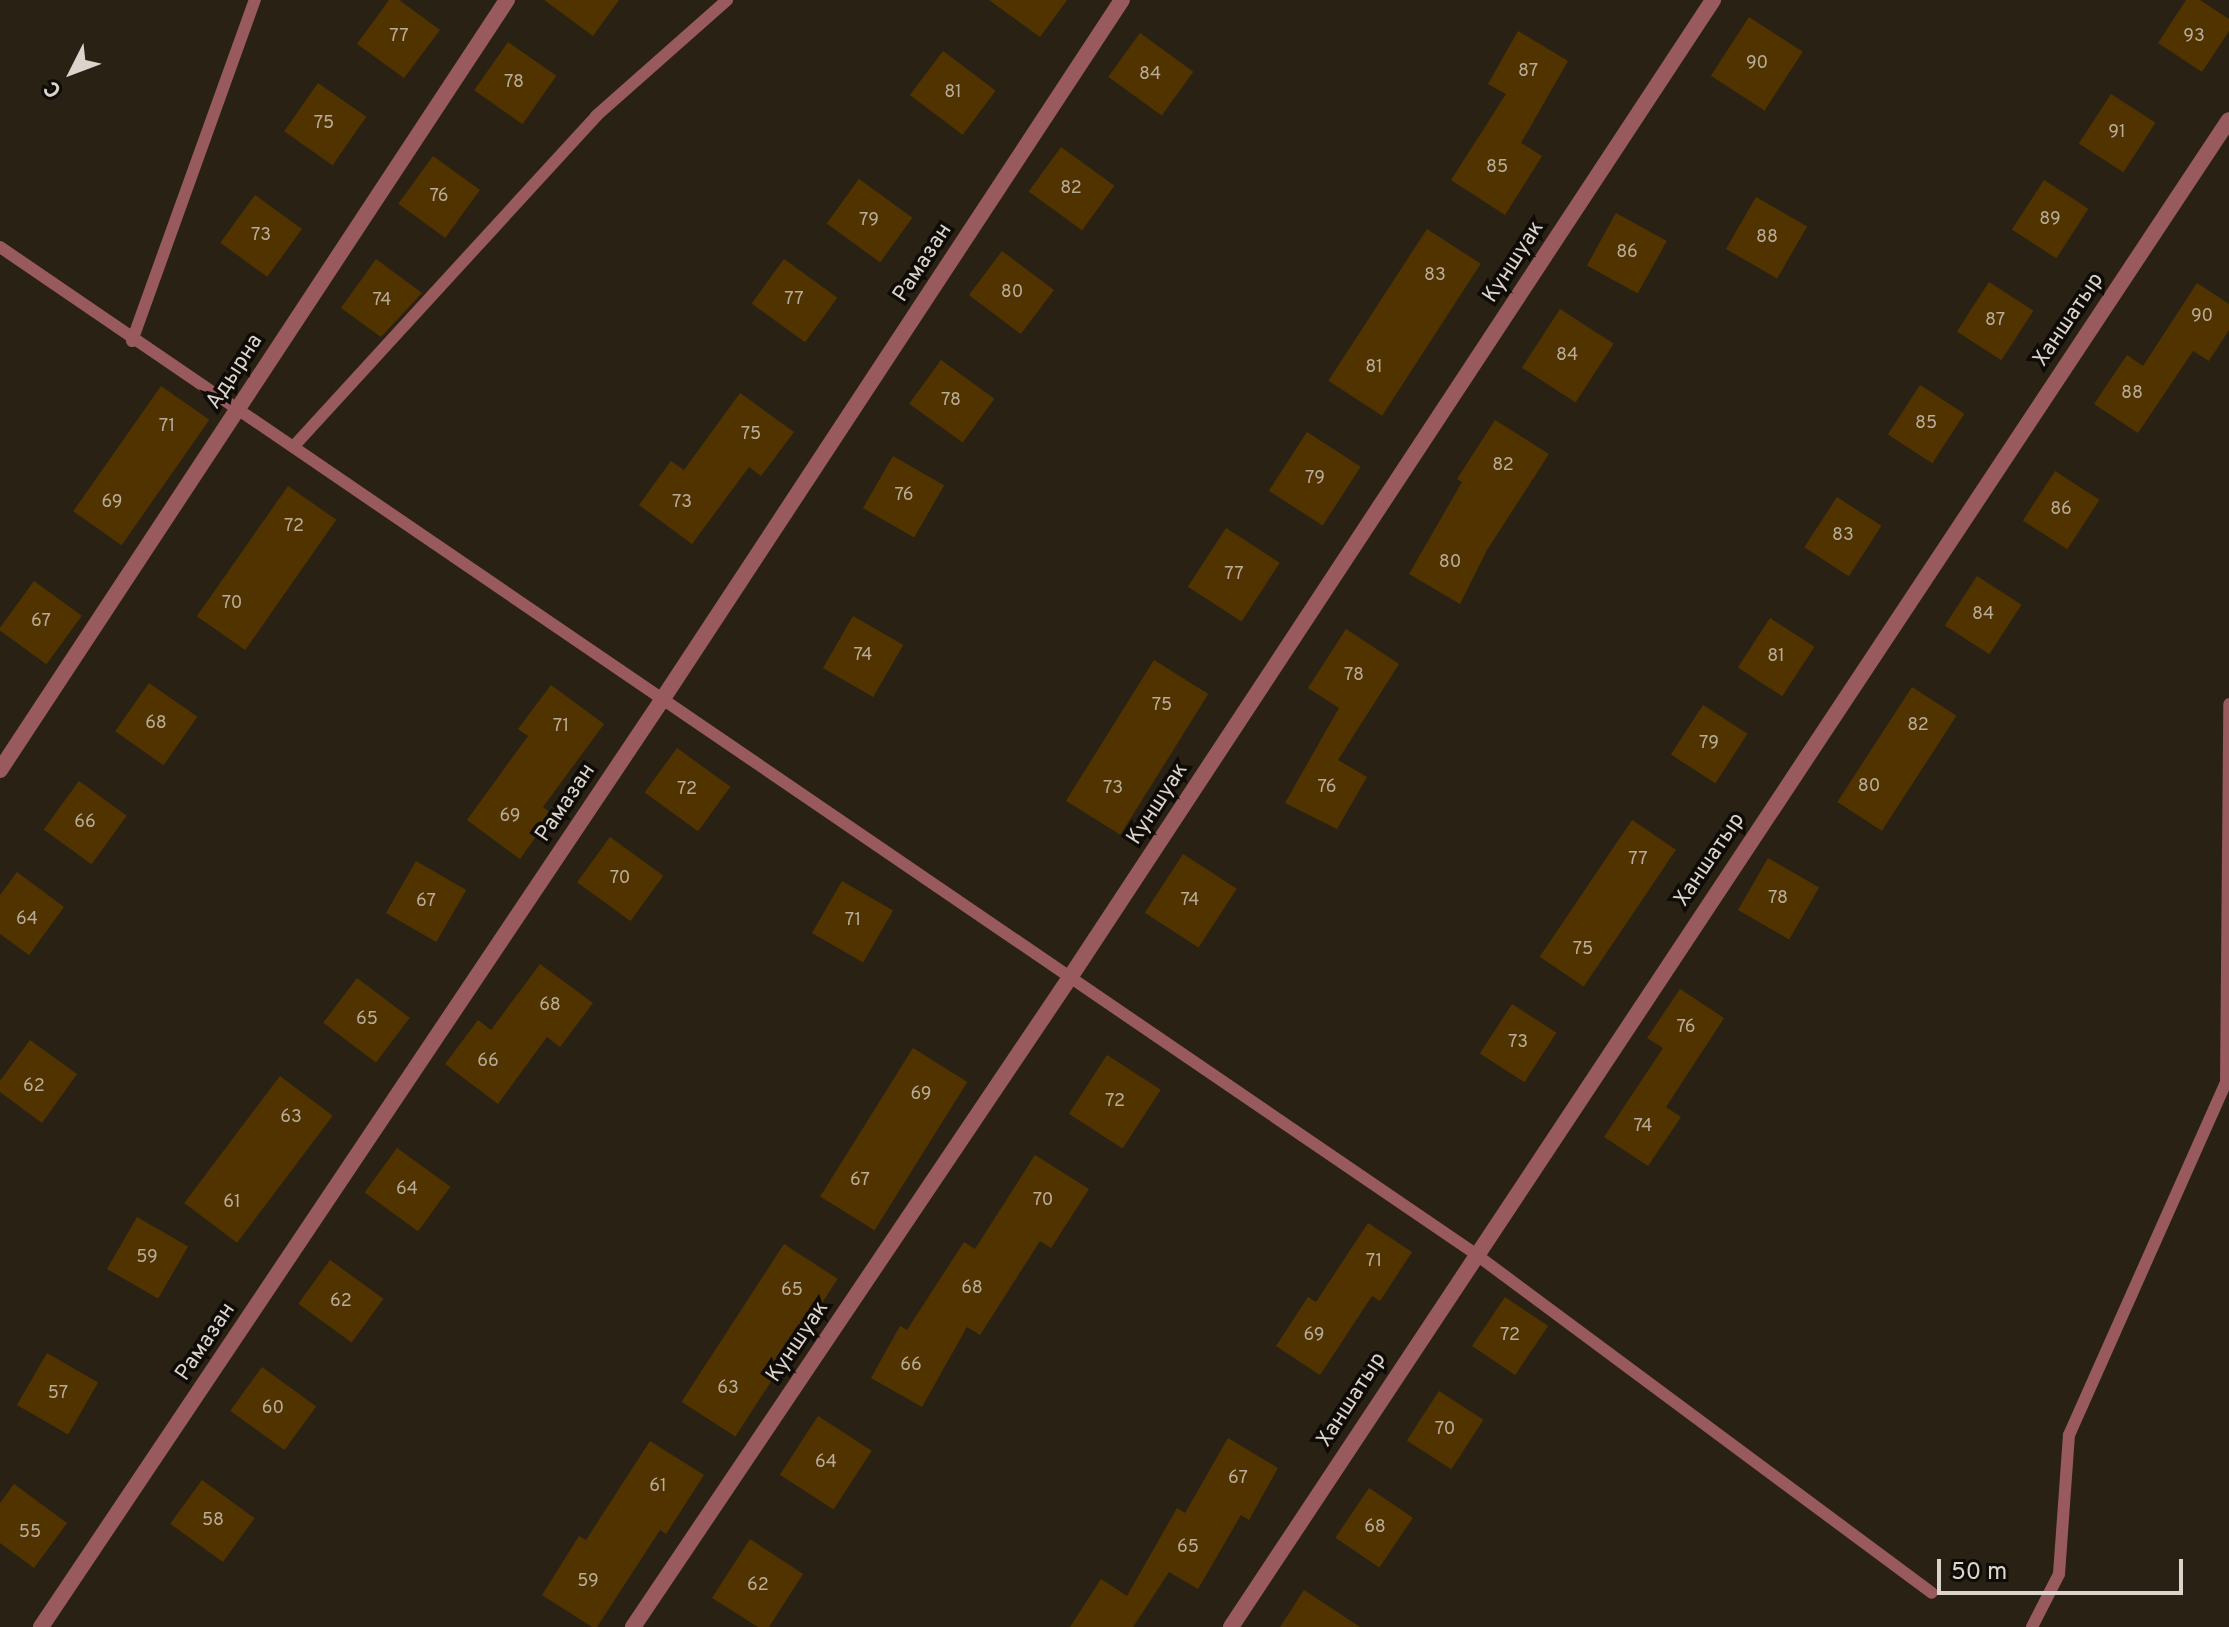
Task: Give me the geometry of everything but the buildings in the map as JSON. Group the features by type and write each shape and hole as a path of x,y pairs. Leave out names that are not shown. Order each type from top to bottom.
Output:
{"street":[{"name":"Адырна","path":"0,770 507,0"},
{"name":"Рамазан","path":"41,1627 660,703 1122,0"},
{"name":"Куншуак","path":"633,1627 1069,979 1713,0"},
{"name":"Ханшатыр","path":"1231,1627 1474,1253 2229,120"}],"lane":[{"path":"132,341 255,0"},
{"path":"294,446 596,116 727,0"},
{"path":"0,247 132,341 238,407 660,703 1474,1253 1932,1593"},
{"path":"2032,1627 2059,1574 2069,1435 2226,1083 2229,704"}]}
